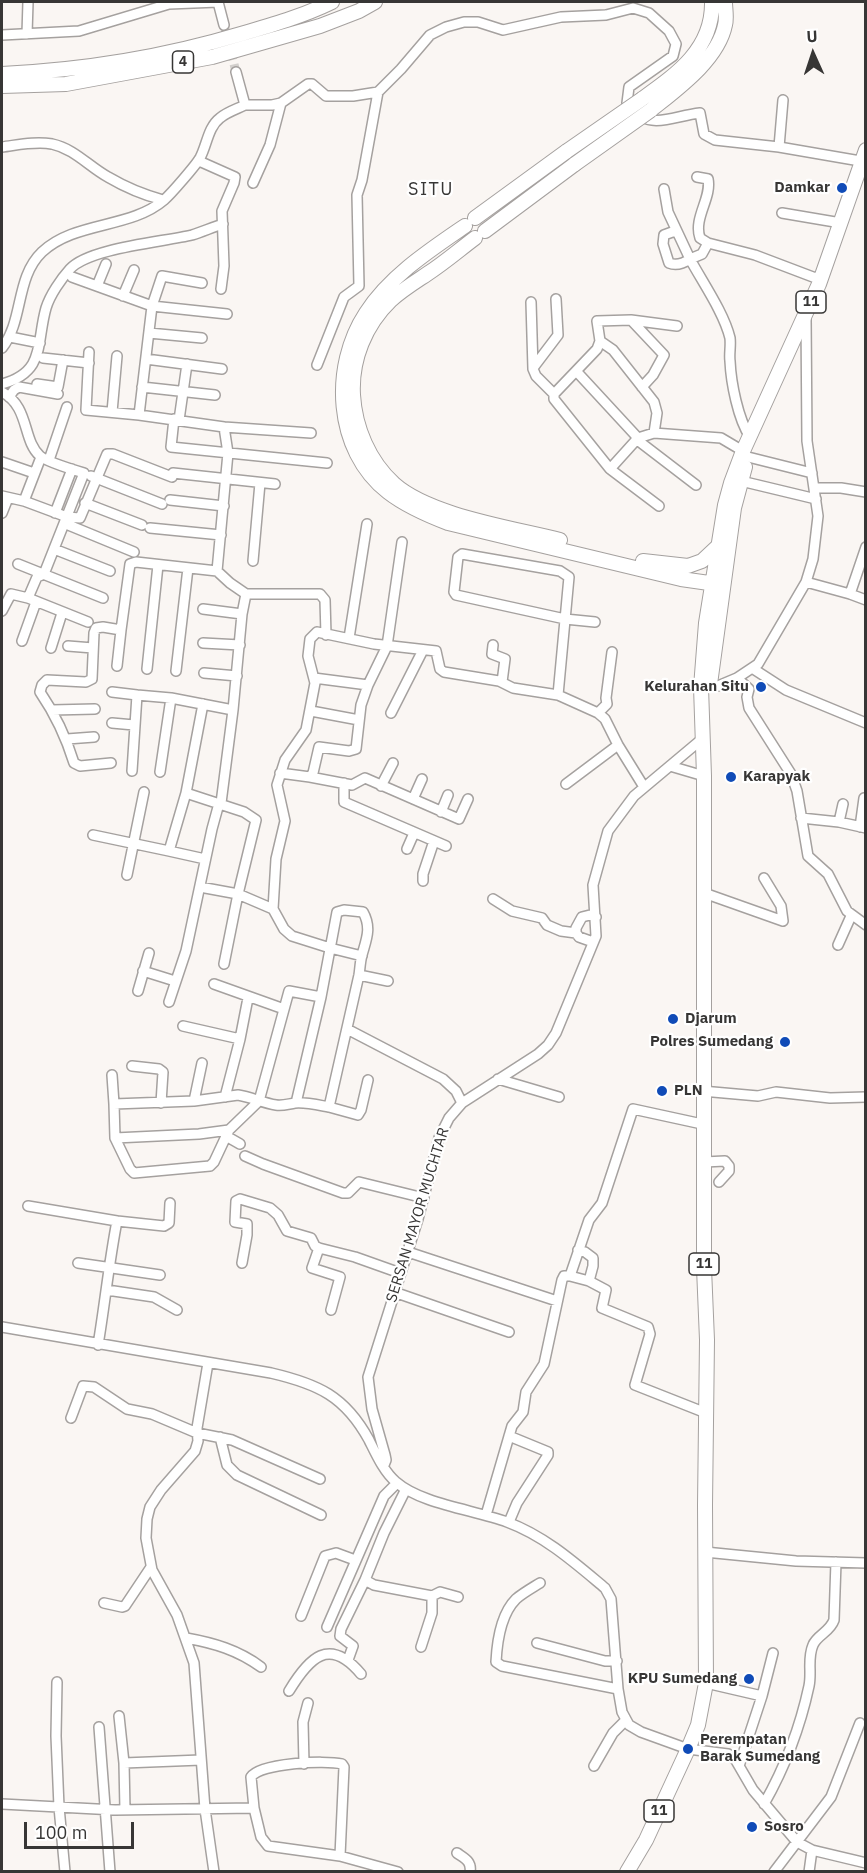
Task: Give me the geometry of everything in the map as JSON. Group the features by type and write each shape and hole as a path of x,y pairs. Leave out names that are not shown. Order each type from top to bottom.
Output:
{"highway":[{"name":"4","path":"2,74 63,71 136,60 207,45 269,26 332,2"},
{"name":"4","path":"2,86 66,84 212,57 321,26 375,2"},
{"path":"359,11 383,2"},
{"path":"712,2 710,25 700,46 681,70 424,255 388,287 366,312 351,343 345,363 343,408 347,428 365,467 386,490 413,509 448,523 681,579 717,581"},
{"path":"725,2 725,25"},
{"path":"717,581 453,513 419,500 394,484 377,464 366,445 358,425 353,384 355,363 362,342 378,315 391,300 651,110 688,80 713,53 732,2"},
{"name":"11","path":"627,1872 646,1840 688,1749 698,1725 706,1683 707,1340 702,1124 704,776 702,721 717,581 718,546 730,483 821,278 865,157"},
{"name":"11","path":"705,687 705,623 717,581 747,449"},
{"path":"643,561 688,566 702,561 718,546"},
{"path":"681,579 696,589 702,598 705,623"}],"street":[{"path":"27,34 28,2"},
{"path":"2,35 79,31 158,4 218,2 224,25"},
{"path":"317,366 344,297 359,285 357,195 362,180 378,92 401,69 429,35 446,27 464,21 478,22 503,30 561,17 606,15 627,8 638,9 649,13 656,19 669,31 676,44 673,56 629,87 627,104 634,113 652,122 700,113 704,134 708,138 779,147 842,159 865,157"},
{"path":"236,72 245,105"},
{"path":"2,348 10,337 24,281 32,265 43,252 72,235 141,213 164,200 199,161 211,128 219,118 245,105 281,103 308,84 312,84 326,96 353,96 378,92"},
{"path":"779,147 783,100"},
{"path":"253,183 270,145 281,103"},
{"path":"2,147 31,143 51,144 69,149 108,178 164,200"},
{"path":"199,161 235,177 222,211 224,266 221,289"},
{"path":"697,177 709,181 698,232 700,238 708,243 755,255 821,278"},
{"path":"664,189 668,212 675,231 726,327 730,339 729,357 732,382 747,449"},
{"path":"782,213 841,223"},
{"path":"2,384 16,380 34,363 46,307 69,269 81,260 102,253 194,234 222,224"},
{"path":"675,231 664,235 662,242 669,263 682,263 702,254 708,243"},
{"path":"96,286 106,264"},
{"path":"123,296 134,270"},
{"path":"139,415 152,306 162,276 202,283"},
{"path":"72,277 152,306 227,314"},
{"path":"533,369 558,335 556,299"},
{"path":"531,302 533,369 537,376 554,394 554,399 610,469 659,506"},
{"path":"705,687 737,678 758,664 806,582 813,559 818,516 807,441 806,314"},
{"path":"554,394 597,349 600,341 597,318 676,326"},
{"path":"632,320 664,355 653,375 642,387"},
{"path":"149,333 202,338"},
{"path":"10,337 40,343"},
{"path":"600,341 613,350 654,402 657,408 654,433"},
{"path":"89,352 86,410 176,419 224,427 311,433"},
{"path":"112,412 117,356"},
{"path":"44,358 89,363"},
{"path":"146,359 222,369"},
{"path":"37,384 58,387 63,360"},
{"path":"187,364 171,447 327,463"},
{"path":"577,372 637,438 696,485"},
{"path":"58,394 19,387 5,394 22,416 34,448 45,458 97,479 166,502 224,506"},
{"path":"142,387 215,395"},
{"path":"24,501 34,473 45,458 67,407"},
{"path":"218,571 228,454 224,427"},
{"path":"610,469 637,438 654,433 722,438 812,473"},
{"path":"66,520 80,518 104,458 110,454 173,475 275,484"},
{"path":"2,462 34,473"},
{"path":"55,513 72,469"},
{"path":"22,641 37,577 44,574 84,473"},
{"path":"741,481 816,499"},
{"path":"253,561 260,483"},
{"path":"814,488 841,488 866,492"},
{"path":"2,513 5,497 24,501 55,513 135,552"},
{"path":"85,503 146,527 221,535"},
{"path":"349,638 367,524"},
{"path":"310,777 319,747 352,751 356,749 359,720 368,685 387,646 402,542"},
{"path":"850,594 866,547"},
{"path":"54,549 110,572"},
{"path":"558,695 565,618 570,580 565,573 462,554 458,557 454,592 456,595 565,618 595,622"},
{"path":"117,666 130,564 136,562 218,571 230,584 246,594 320,594 325,600 326,634"},
{"path":"18,564 103,598"},
{"path":"147,669 158,565"},
{"path":"176,671 188,568"},
{"path":"806,582 866,600"},
{"path":"2,611 11,594 88,622"},
{"path":"169,1002 186,951 205,859 221,803 246,594"},
{"path":"203,609 242,614"},
{"path":"51,648 62,613"},
{"path":"111,763 80,765 74,763 67,739 40,692 46,680 86,682 92,679 96,628 121,630"},
{"path":"273,909 276,860 285,821 278,794 280,773 285,760 306,730 311,711 315,683 308,656 310,639 317,632 387,646 437,652 440,669 444,672 502,682 513,688 558,695 598,713 605,719 644,787"},
{"path":"203,643 240,645"},
{"path":"493,645 492,654 505,658 502,682"},
{"path":"68,646 93,648"},
{"path":"391,713 423,650"},
{"path":"598,713 608,704 606,698 612,652"},
{"path":"752,668 786,690 866,723"},
{"path":"204,673 237,676"},
{"path":"314,678 368,685"},
{"path":"737,678 749,689 747,697 749,708 790,774 796,791 808,856 828,874 851,916 866,925"},
{"path":"112,692 171,698 233,710"},
{"path":"132,771 137,694"},
{"path":"160,772 171,698"},
{"path":"169,851 186,793 203,704"},
{"path":"52,710 95,709"},
{"path":"311,711 359,720"},
{"path":"112,723 134,724"},
{"path":"67,739 94,737"},
{"name":"SERSAN MAYOR MUCHTAR","path":"384,1465 386,1455 372,1409 368,1377 424,1198 439,1138 449,1118 462,1103 538,1054 556,1033 596,936 592,885 608,831 626,805 644,787 702,739"},
{"path":"566,784 618,745"},
{"path":"381,786 393,762"},
{"path":"670,766 704,776"},
{"path":"280,773 352,784 365,778 459,819 468,799"},
{"path":"413,799 422,779"},
{"path":"344,783 344,802 446,846"},
{"path":"127,875 144,792"},
{"path":"186,793 221,803 244,812 256,820 224,964"},
{"path":"441,812 448,795"},
{"path":"801,818 839,822 863,828 864,798"},
{"path":"839,822 843,804"},
{"path":"407,849 414,833"},
{"path":"93,835 205,859"},
{"path":"423,881 423,874 434,841"},
{"path":"704,893 783,921 781,906 764,878"},
{"path":"200,887 238,894 273,909 288,933 330,948 362,956"},
{"path":"493,899 512,912 542,918 548,925 561,931 576,933 579,937 593,942"},
{"path":"296,1103 321,997 337,912 359,911 365,916 369,936 362,956 329,1107"},
{"path":"576,933 582,917 590,915 596,917"},
{"path":"838,945 851,916"},
{"path":"138,991 149,953"},
{"path":"143,971 175,981"},
{"path":"359,975 388,981"},
{"path":"214,984 284,1009"},
{"path":"112,1075 115,1138 130,1169 136,1173 210,1166 259,1101 289,991 321,997"},
{"path":"225,1097 248,998"},
{"path":"183,1026 240,1039"},
{"path":"347,1029 451,1084 462,1103"},
{"path":"194,1101 202,1063"},
{"path":"132,1066 159,1069 163,1072 161,1103"},
{"path":"498,1079 559,1097"},
{"path":"114,1104 194,1101 241,1095 259,1101 284,1105 296,1103 329,1107 358,1114 368,1080"},
{"path":"702,1091 758,1096 776,1092 830,1098 866,1097"},
{"path":"570,1276 589,1220 602,1203 633,1109 702,1124"},
{"path":"115,1138 199,1134 233,1138"},
{"path":"245,1156 344,1193 348,1193 359,1182 424,1198"},
{"path":"704,1162 725,1161 729,1166 729,1171 719,1182"},
{"path":"242,1263 247,1224 235,1222 236,1201 240,1198 270,1208 278,1215 287,1231 311,1238 315,1246 319,1248 355,1257 400,1273"},
{"path":"28,1206 117,1221 164,1226 169,1223 170,1203"},
{"path":"98,1345 107,1290 108,1267 117,1221"},
{"path":"319,1248 312,1268 340,1277 331,1310"},
{"path":"578,1250 593,1258 589,1281"},
{"path":"408,1251 557,1301"},
{"path":"78,1263 160,1275"},
{"path":"486,1515 512,1426 523,1412 526,1392 544,1364 564,1276 589,1281 606,1290 602,1308 604,1310 648,1327 650,1334 635,1385 706,1413"},
{"path":"107,1290 154,1297 177,1310"},
{"path":"394,1292 509,1332"},
{"path":"2,1327 304,1381 332,1394 358,1423 397,1483 421,1497 509,1522 544,1539 605,1588 611,1599 622,1712 629,1725 640,1732 688,1749 728,1754 739,1766 753,1790 797,1842 812,1850 866,1863"},
{"path":"208,1363 195,1451 161,1490 150,1507 146,1538 151,1567 177,1615 194,1663 205,1809 214,1872"},
{"path":"71,1418 79,1392 83,1386 87,1385 94,1387 127,1409 152,1414 197,1433 220,1437 262,1452 320,1479"},
{"path":"509,1436 548,1452 517,1503 509,1522"},
{"path":"220,1437 228,1465 237,1475 321,1515"},
{"path":"327,1626 384,1496 397,1483"},
{"path":"348,1660 353,1646 340,1636 341,1629 406,1489"},
{"path":"705,1552 866,1563"},
{"path":"301,1616 326,1556 330,1553 355,1560"},
{"path":"764,1804 786,1762 798,1729 810,1683 809,1661 813,1643 831,1627 834,1620 836,1562"},
{"path":"104,1603 125,1606 151,1567"},
{"path":"365,1580 374,1585 432,1596 440,1592 458,1597"},
{"path":"540,1583 515,1600 506,1616 500,1633 496,1662 502,1666 618,1689"},
{"path":"421,1647 432,1613 432,1596"},
{"path":"186,1638 225,1647 261,1668"},
{"path":"537,1643 605,1661 616,1661"},
{"path":"739,1766 762,1696 773,1653"},
{"path":"289,1691 302,1669 312,1659 327,1654 348,1660 361,1674"},
{"path":"57,1682 56,1736 65,1872"},
{"path":"706,1683 762,1696"},
{"path":"304,1764 303,1722 308,1704"},
{"path":"119,1716 124,1763 125,1810"},
{"path":"594,1766 613,1732 626,1720"},
{"path":"774,1872 831,1797 860,1723"},
{"path":"99,1727 110,1872"},
{"path":"124,1763 201,1760"},
{"path":"340,1856 344,1767 342,1764 336,1762 304,1764 264,1769 252,1774 258,1829 264,1843 268,1846 340,1856 398,1872"},
{"path":"2,1804 106,1810 254,1808"},
{"path":"809,1872 812,1850"},
{"path":"457,1853 470,1864 470,1872"}],"tunnel":[{"path":"224,25 236,72"}],"place":[{"name":"Damkar","path":"842,188"},
{"name":"Kelurahan Situ","path":"761,687"},
{"name":"Karapyak","path":"731,777"},
{"name":"Djarum","path":"673,1019"},
{"name":"Polres Sumedang","path":"785,1042"},
{"name":"PLN","path":"662,1091"},
{"name":"KPU Sumedang","path":"749,1679"},
{"name":"Perempatan Barak Sumedang","path":"688,1749"},
{"name":"Sosro","path":"752,1827"}],"district":[{"name":"SITU","path":"431,190"}]}
